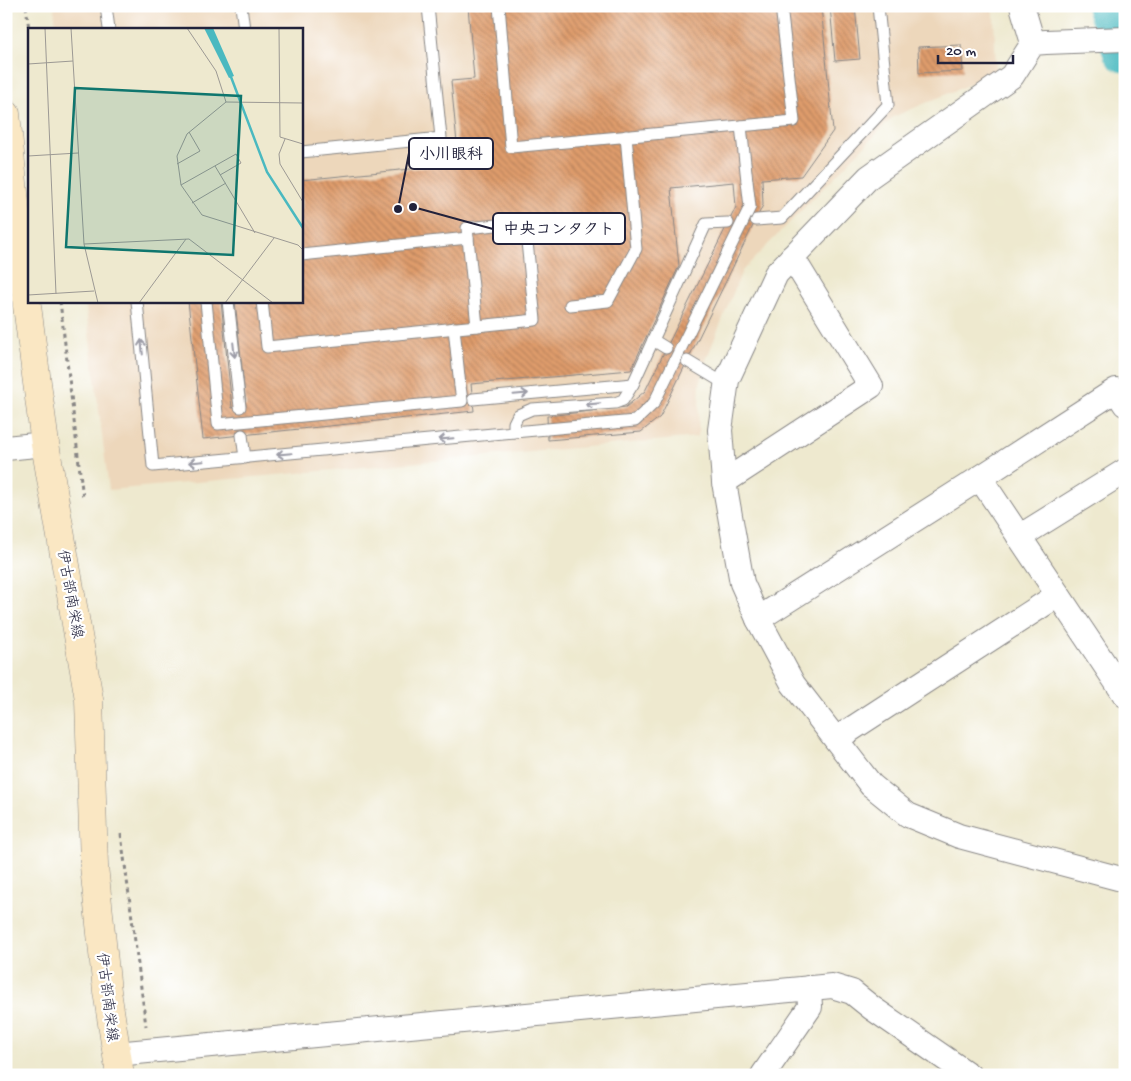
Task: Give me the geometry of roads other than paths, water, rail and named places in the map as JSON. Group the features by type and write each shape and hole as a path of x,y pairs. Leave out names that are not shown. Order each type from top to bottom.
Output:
{"main road":[{"name":"伊古部南栄線","path":"6,114 28,274"},
{"name":"伊古部南栄線","path":"31,302 45,444 89,698 94,866 107,991 118,1064"}],"street":[{"path":"1022,6 1040,43"},
{"path":"1125,39 1040,43 1012,76 869,177 776,274 727,380 720,430 724,482 742,583 758,619 793,684 871,784 908,815 959,836 1125,880"},
{"path":"724,482 871,386 792,257"},
{"path":"758,619 1116,390 1125,404"},
{"path":"6,448 45,444"},
{"path":"1019,537 1125,471"},
{"path":"980,478 1125,695"},
{"path":"836,739 1058,595"},
{"path":"118,1064 832,986 852,992 969,1075"},
{"path":"763,1075 810,1007 809,988"}],"lane":[{"path":"106,6 109,28"},
{"path":"241,6 244,28"},
{"path":"302,152 441,138 428,6"},
{"path":"498,6 511,147 794,121 781,6"},
{"path":"756,220 782,218 888,105 878,6"},
{"path":"137,302 153,466 635,421 654,403 750,207 741,126"},
{"path":"570,304 608,301 636,249 626,136"},
{"path":"262,302 266,347 477,326 535,320 525,222 467,228 477,326"},
{"path":"514,432 514,423 518,415 532,409 623,400 633,384 706,224 728,223"},
{"path":"302,255 468,238"},
{"path":"206,302 218,424 462,401 454,328"},
{"path":"228,302 240,407"},
{"path":"653,340 666,348"},
{"path":"687,361 727,385"},
{"path":"473,399 633,384"},
{"path":"242,435 245,458"}],"waterway":[{"path":"1109,6 1125,50"}],"place":[{"name":"中央コンタクト","path":"413,207"},
{"name":"小川眼科","path":"398,209"}]}
